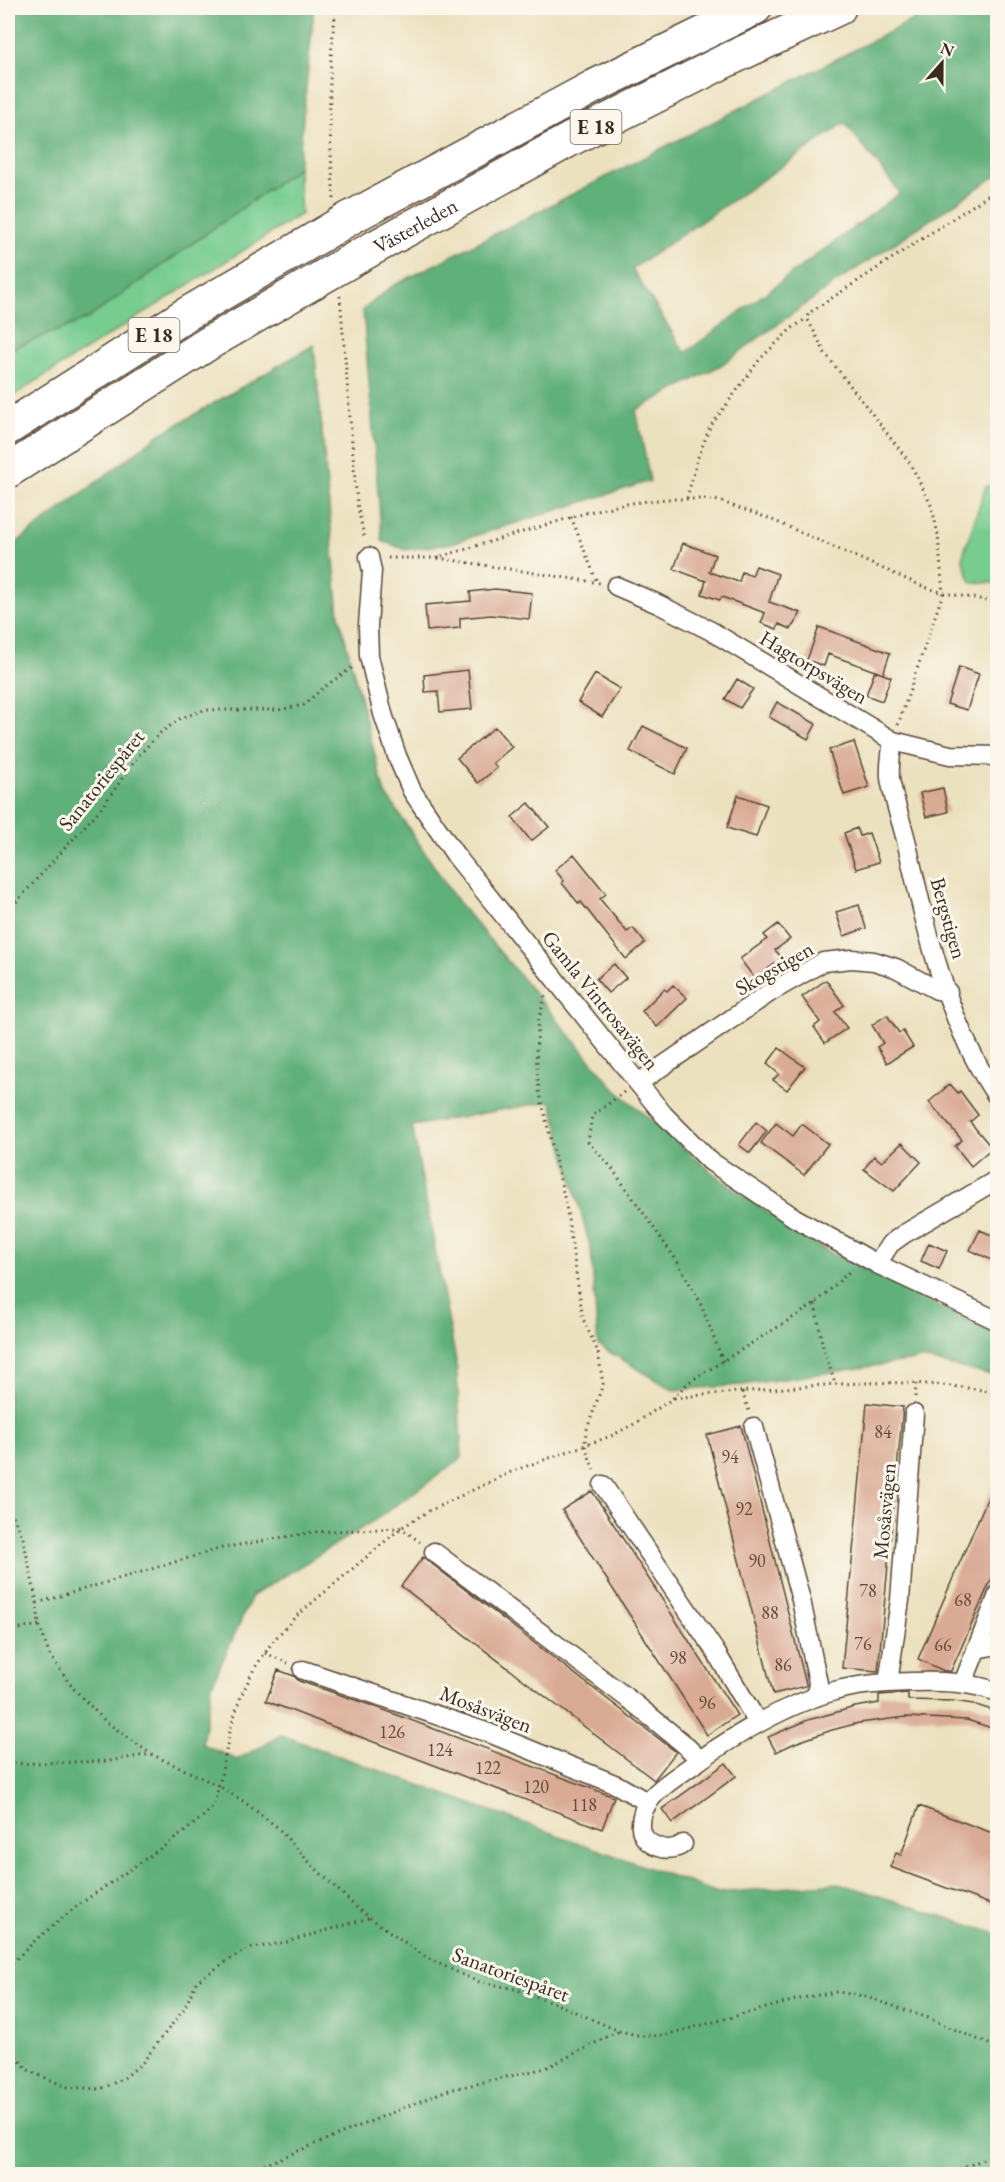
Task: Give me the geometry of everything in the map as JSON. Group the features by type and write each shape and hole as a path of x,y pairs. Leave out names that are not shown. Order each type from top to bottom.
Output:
{"highway":[{"name":"Västerleden","path":"8,428 185,315 350,218 593,87 755,8"},
{"name":"Västerleden","path":"8,471 209,342 359,256 571,139 723,62 838,8"}],"street":[{"name":"Gamla Vintrosavägen","path":"369,557 372,571 368,625 369,656 383,714 397,756 412,790 456,856 664,1115 710,1161 795,1218 870,1261 998,1321"},
{"name":"Hagtorpsvägen","path":"616,586 711,631 893,741 950,755 998,756"},
{"name":"Bergstigen","path":"893,741 890,779 917,890 948,992 969,1048 984,1079 998,1098"},
{"name":"Skogstigen","path":"638,1083 769,993 823,962 852,959 874,961 896,968 937,990 948,992"},
{"path":"870,1261 904,1234 998,1179"},
{"name":"Mosåsvägen","path":"888,1683 900,1600 914,1414"},
{"path":"754,1427 801,1600 818,1683 816,1697"},
{"path":"603,1485 715,1651 758,1723"},
{"path":"434,1552 635,1704 700,1760"},
{"path":"963,1683 998,1595"},
{"path":"976,1649 998,1645"},
{"name":"Mosåsvägen","path":"303,1670 489,1733 617,1785 647,1802"},
{"path":"683,1844 668,1849 655,1846 644,1838 640,1830 642,1810 647,1802 672,1780 758,1723 816,1697 872,1684 950,1681 998,1692"}],"path":[{"path":"687,498 697,460 710,427 760,359 791,328 807,318 809,313 998,189"},
{"path":"807,318 825,353 896,444 924,488 932,507 938,535 943,592 893,741"},
{"path":"436,558 572,517 631,502 687,498 719,501 768,518 900,577 943,592 998,602"},
{"path":"572,517 597,582"},
{"path":"369,557 436,558 616,586"},
{"name":"Sanatoriespåret","path":"8,911 102,807 139,755 159,733 181,718 204,710 278,710 304,705 324,687 369,656"},
{"path":"552,976 539,1019 536,1051 539,1090 566,1205 583,1319 598,1352 603,1384 586,1432 585,1445 593,1470 603,1485"},
{"path":"638,1083 592,1116 588,1142 611,1167 677,1261 699,1300 723,1361"},
{"path":"8,1967 38,1938 77,1906 183,1833 206,1814 213,1806 219,1786 231,1726 241,1696 273,1641 294,1618 401,1528 429,1510 513,1471 611,1437 634,1424 672,1399 689,1382 815,1304 870,1261"},
{"path":"815,1304 823,1348 835,1383"},
{"path":"8,1336 8,1384"},
{"path":"672,1399 835,1383 882,1381 980,1389 998,1393"},
{"name":"Sanatoriespåret","path":"8,1504 23,1538 37,1603 39,1625 49,1654 72,1687 105,1721 151,1754 219,1786 243,1801 277,1827 359,1910 427,1958 476,1981 515,1989 619,2031 642,2036 665,2036 807,1997 837,1992 864,1996 928,2018 998,2048"},
{"path":"37,1603 161,1564 222,1548 313,1532 401,1528 434,1552"},
{"path":"8,1631 39,1625"},
{"path":"265,1653 303,1670"},
{"path":"8,1764 110,1761 151,1754"},
{"path":"8,2048 28,2070 66,2087 101,2089 124,2078 142,2063 184,2009 197,1981 221,1965 247,1949 287,1942 369,1918"},
{"path":"242,2175 445,2091 546,2068 619,2031"},
{"path":"949,2175 998,2153"}],"green space":[{"path":"8,8 314,8 298,168 87,319 8,350"},
{"path":"936,8 997,8 997,175 835,283 721,365 636,410 650,481 452,543 406,550 382,541 363,310 391,287","holes":["845,123 900,193 685,353 632,269"]},
{"path":"298,168 301,214 8,399 8,350 87,319"},
{"path":"314,345 339,615 384,791 457,901 616,1090 714,1174 808,1241 997,1335 997,1376 922,1359 742,1385 673,1390 598,1345 591,1250 551,1101 412,1126 456,1361 462,1458 378,1518 252,1596 212,1684 202,1744 237,1760 281,1735 718,1893 839,1883 997,1934 997,2174 8,2174 8,549 159,435"},
{"path":"997,485 997,583 971,582 962,558 986,486"}],"building":[{"path":"683,543 715,555 709,572 739,582 742,572 752,576 756,566 778,574 769,602 801,613 791,629 779,624 777,629 761,623 765,613 722,597 720,600 702,594 706,581 674,569"},
{"path":"495,589 532,593 529,619 491,615 460,618 460,628 427,631 425,605 471,601 470,592"},
{"path":"819,627 890,653 883,674 828,654 824,666 807,660"},
{"path":"959,667 979,674 967,710 947,704"},
{"path":"468,670 472,709 440,712 438,691 425,692 424,675"},
{"path":"875,671 891,677 882,701 866,695"},
{"path":"595,674 620,689 602,717 578,702"},
{"path":"737,679 753,689 740,708 725,699"},
{"path":"777,702 816,724 808,739 769,717"},
{"path":"643,726 687,748 675,774 630,751"},
{"path":"495,727 512,747 493,763 497,768 478,783 457,758"},
{"path":"854,742 869,787 844,795 829,750"},
{"path":"943,788 948,812 926,817 920,793"},
{"path":"738,795 767,805 756,837 727,828"},
{"path":"529,803 549,827 531,841 512,817"},
{"path":"857,828 860,836 869,833 879,862 856,869 844,833"},
{"path":"574,854 606,894 600,899 627,932 633,928 645,943 626,959 581,902 579,904 562,883 564,881 555,870"},
{"path":"859,905 866,928 844,936 836,912"},
{"path":"778,924 790,939 775,950 782,958 755,979 740,959 767,939 764,935"},
{"path":"614,964 626,978 608,993 596,979"},
{"path":"826,980 844,1005 835,1012 847,1028 825,1043 814,1027 820,1022 802,997"},
{"path":"673,985 687,998 657,1027 642,1011 664,989 667,991"},
{"path":"887,1015 899,1033 903,1031 913,1047 887,1063 877,1047 883,1043 872,1025"},
{"path":"779,1048 805,1067 787,1090 773,1080 779,1074 767,1064"},
{"path":"950,1084 958,1093 960,1091 978,1115 970,1122 992,1148 971,1166 955,1146 962,1140 929,1102"},
{"path":"756,1122 767,1131 750,1153 739,1145"},
{"path":"776,1123 793,1136 802,1124 828,1144 804,1175 761,1143"},
{"path":"902,1143 921,1162 894,1191 864,1169 874,1156 882,1162"},
{"path":"980,1230 998,1238 998,1263 970,1250"},
{"path":"929,1243 947,1251 939,1269 921,1261"},
{"path":"867,1403 903,1407 878,1671 842,1668"},
{"path":"741,1426 806,1684 806,1686 773,1694 707,1435"},
{"path":"998,1474 998,1564 951,1671 944,1671 918,1659"},
{"path":"592,1491 737,1715 707,1735 562,1510"},
{"path":"423,1557 676,1752 654,1780 401,1586"},
{"path":"278,1670 294,1676 299,1681 376,1707 614,1797 602,1829 266,1701"},
{"path":"908,1693 908,1700 954,1701 998,1712 998,1730 967,1720 906,1717 859,1723 832,1730 776,1752 768,1737 808,1720 879,1703 879,1695"},
{"path":"726,1763 736,1776 672,1823 662,1809"},
{"path":"919,1806 998,1835 998,1907 890,1867 896,1853 901,1855"}]}
